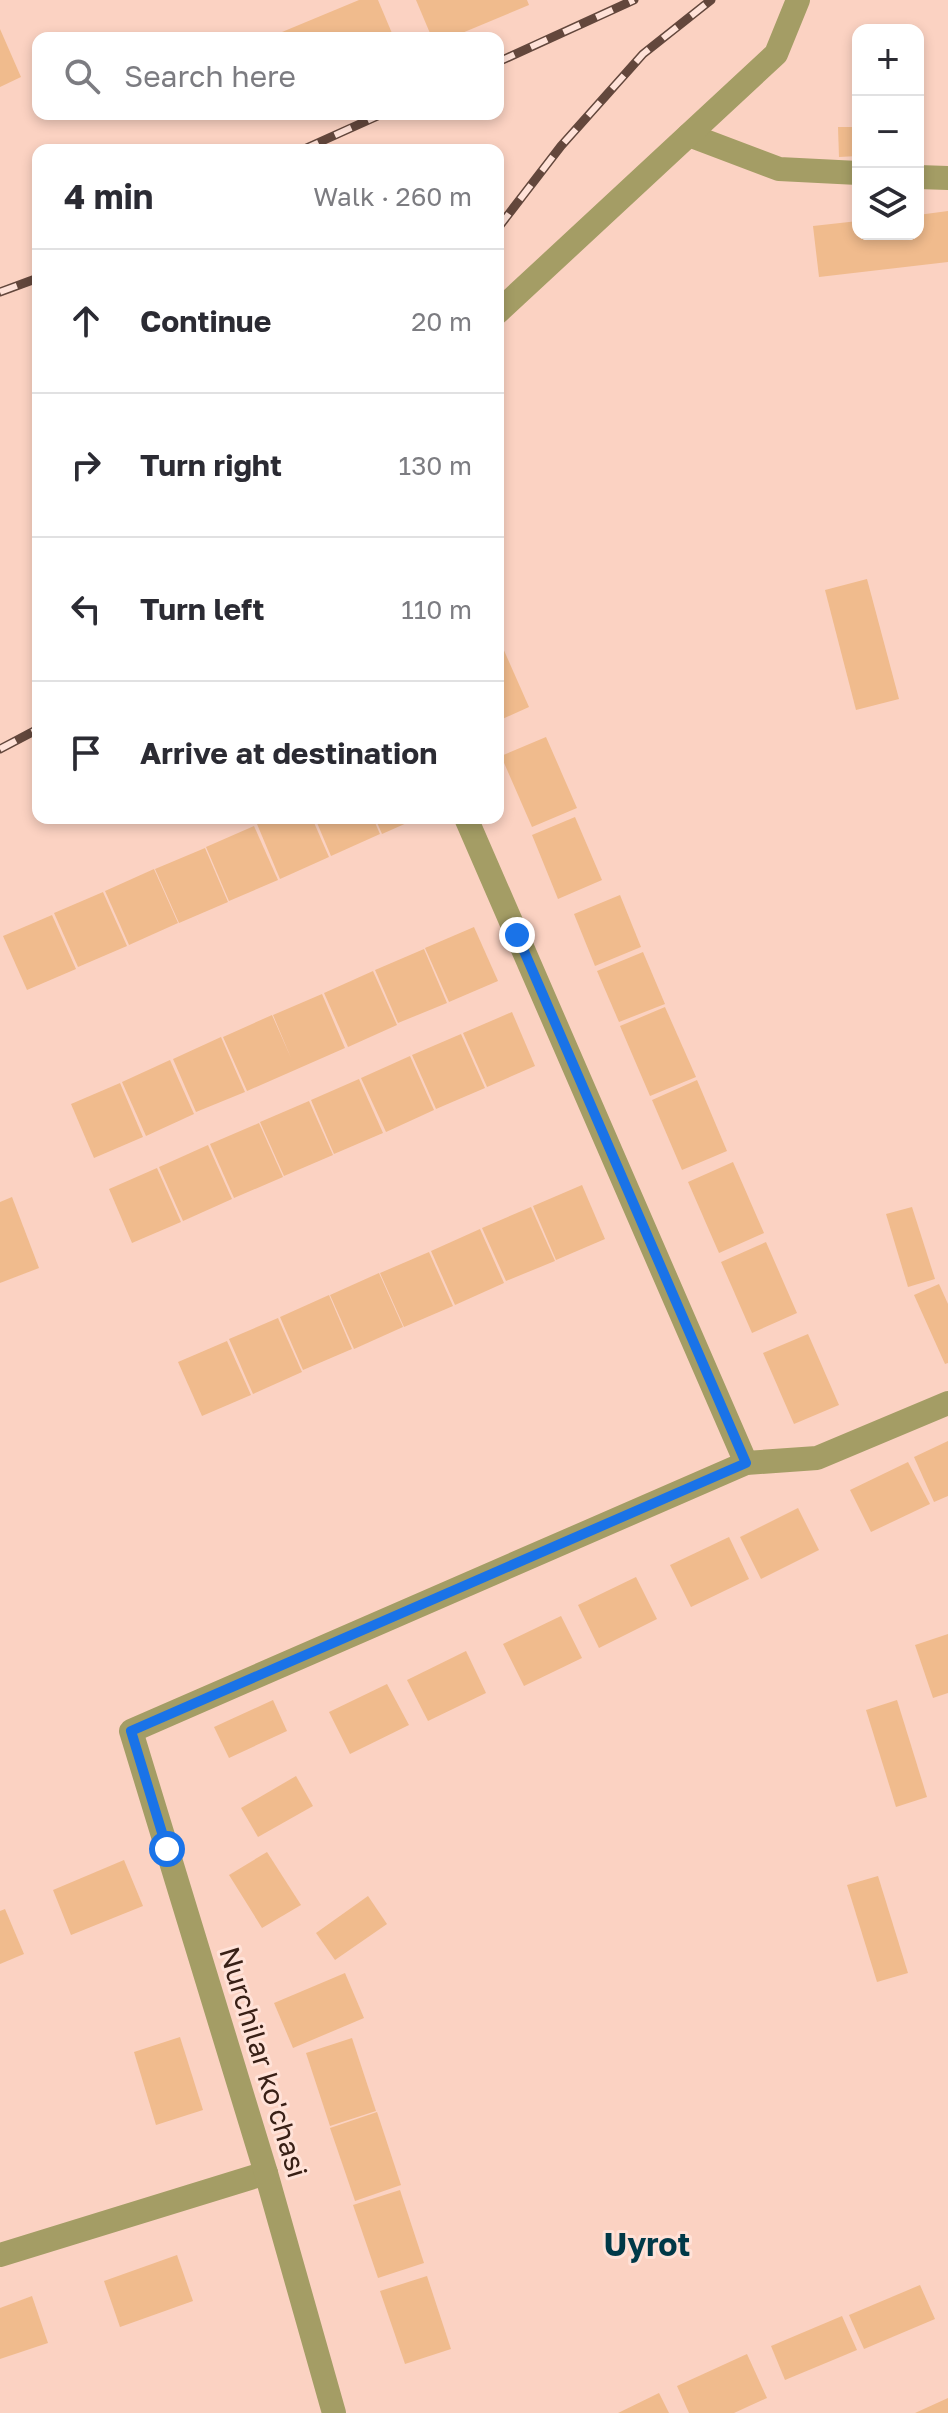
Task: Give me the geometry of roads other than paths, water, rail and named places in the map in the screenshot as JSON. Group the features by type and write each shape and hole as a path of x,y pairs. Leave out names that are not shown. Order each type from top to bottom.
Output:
{"street":[{"path":"504,306 776,54 798,0"},
{"path":"689,135 779,169 852,173"},
{"path":"924,177 948,178"},
{"path":"469,824 746,1463 817,1458 948,1403"},
{"name":"Nurchilar ko'chasi","path":"334,2413 266,2173 131,1731 746,1463"},
{"path":"0,2255 266,2173"}],"railway":[{"path":"504,59 634,0"},
{"path":"504,220 561,146 643,54 711,0"},
{"path":"315,144 369,120"},
{"path":"0,292 32,280"},
{"path":"0,749 32,732"}],"district":[{"name":"Uyrot","path":"647,2244"}]}
